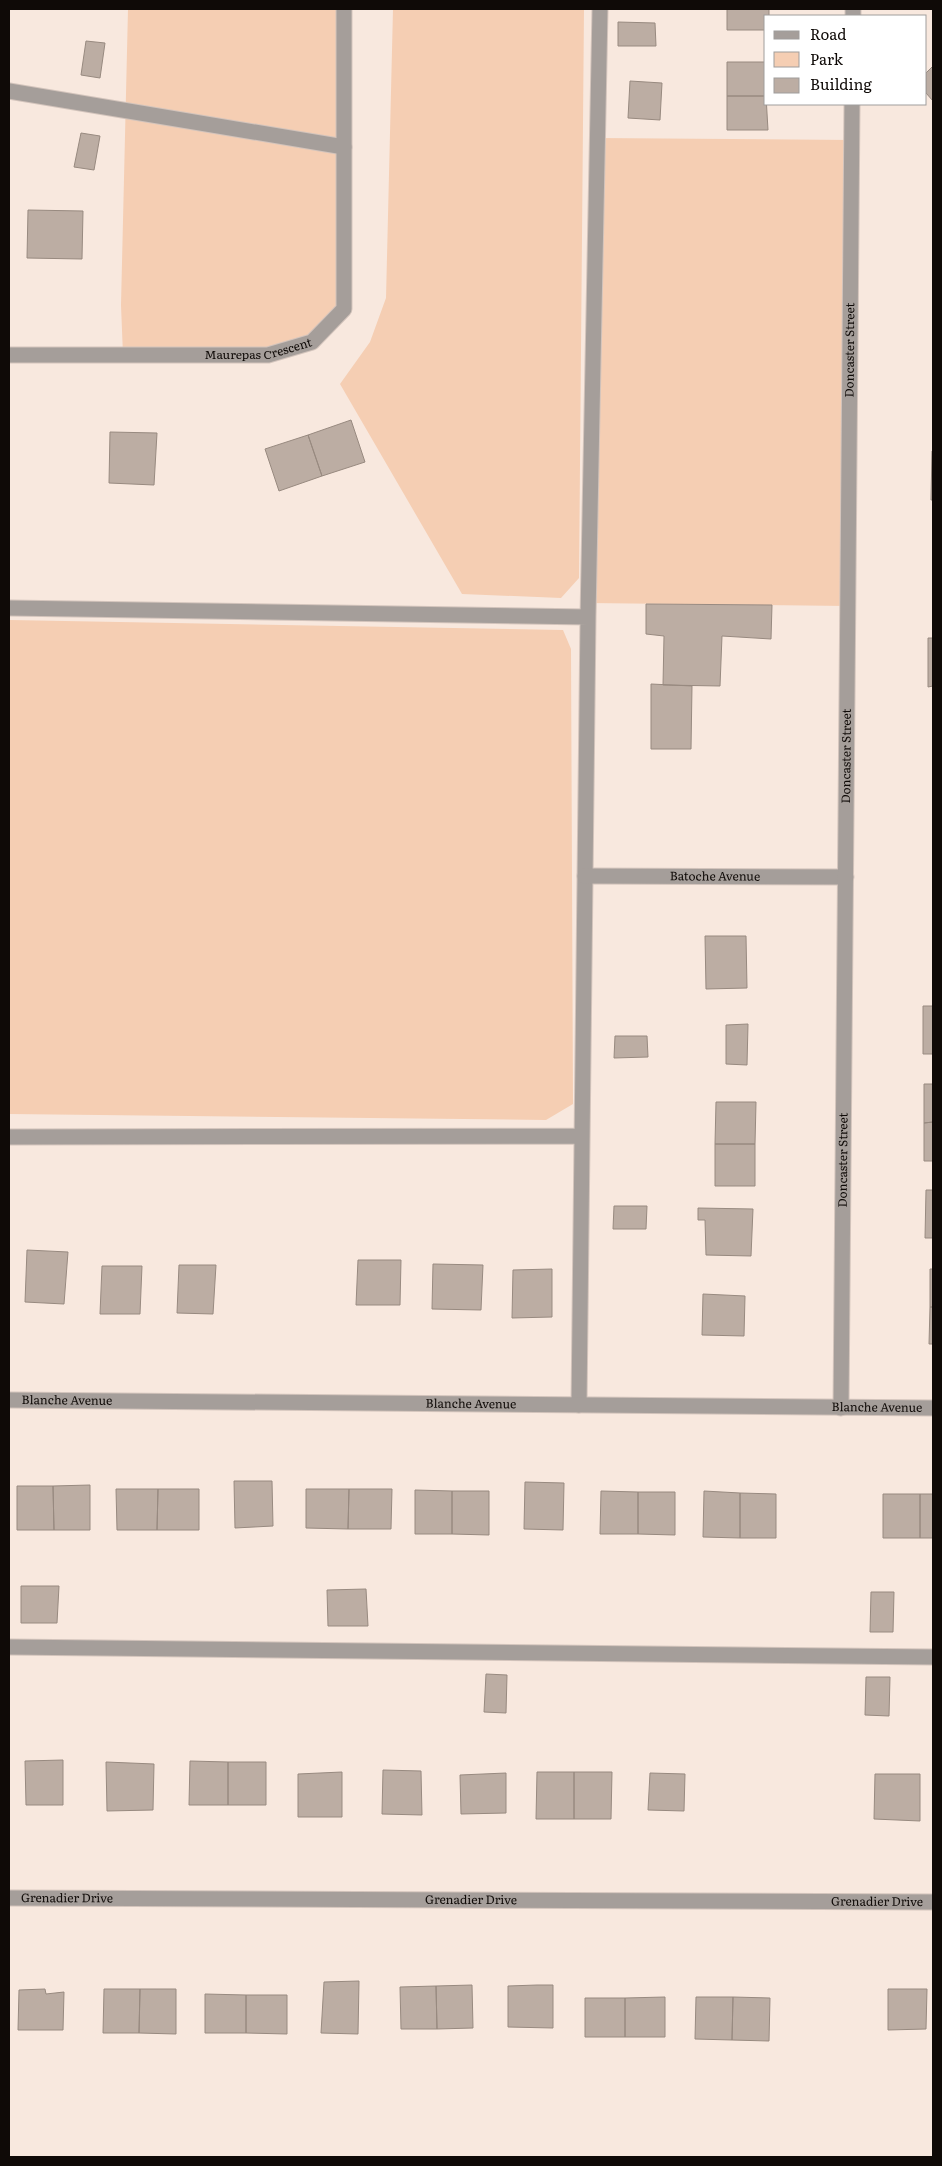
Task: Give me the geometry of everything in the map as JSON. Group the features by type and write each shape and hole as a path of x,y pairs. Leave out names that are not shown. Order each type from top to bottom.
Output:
{"street":[{"name":"Maurepas Crescent","path":"9,355 268,354 312,342 344,309 344,9"},
{"path":"579,1405 588,617 600,9"},
{"path":"9,91 344,147"},
{"name":"Doncaster Street","path":"841,1408 852,105"},
{"path":"9,608 588,617"},
{"name":"Batoche Avenue","path":"585,876 846,877"},
{"path":"9,1137 582,1136"},
{"name":"Blanche Avenue","path":"9,1400 933,1408"},
{"path":"9,1647 933,1657"},
{"name":"Grenadier Drive","path":"9,1898 933,1902"}],"green space":[{"path":"128,9 344,9 344,309 312,342 268,355 123,355 121,305"},
{"path":"393,9 584,9 579,578 561,598 462,594 340,384 370,342 386,298"},
{"path":"597,138 852,140 848,606 588,603"},
{"path":"10,620 563,630 571,649 573,1104 546,1120 9,1114"}],"building":[{"path":"727,9 769,9 769,15 764,15 764,30 727,30"},
{"path":"618,22 655,23 656,46 618,46"},
{"path":"86,41 105,43 100,78 81,75"},
{"path":"727,62 764,62 764,96 727,96"},
{"path":"933,66 933,101 927,94 927,72"},
{"path":"630,81 662,83 660,120 628,118"},
{"path":"727,96 764,96 768,130 727,130"},
{"path":"81,133 100,136 94,170 74,167"},
{"path":"28,210 83,211 82,259 27,258"},
{"path":"351,420 365,462 322,476 308,435"},
{"path":"110,432 157,433 154,485 109,483"},
{"path":"308,435 322,476 279,491 265,449"},
{"path":"932,451 933,500 931,500"},
{"path":"646,604 772,605 771,639 722,636 720,686 663,685 664,636 646,634"},
{"path":"928,638 933,638 933,686 928,687"},
{"path":"651,684 692,686 691,749 651,749"},
{"path":"705,936 746,936 747,988 706,989"},
{"path":"923,1006 933,1006 933,1054 923,1054"},
{"path":"748,1024 747,1065 726,1064 726,1025"},
{"path":"615,1036 647,1036 648,1057 614,1058"},
{"path":"924,1084 933,1084 933,1122 924,1123"},
{"path":"716,1102 756,1102 755,1144 715,1144"},
{"path":"933,1122 933,1161 924,1161 924,1123"},
{"path":"715,1144 755,1144 755,1186 715,1186"},
{"path":"926,1190 933,1190 933,1238 925,1238"},
{"path":"614,1206 647,1206 646,1229 613,1229"},
{"path":"698,1208 753,1209 751,1256 706,1255 705,1220 698,1220"},
{"path":"27,1250 68,1252 64,1304 25,1302"},
{"path":"358,1260 401,1260 400,1305 356,1305"},
{"path":"433,1264 483,1265 481,1310 432,1309"},
{"path":"179,1265 216,1265 213,1314 177,1313"},
{"path":"102,1266 142,1266 140,1314 100,1314"},
{"path":"552,1269 552,1317 512,1318 513,1270"},
{"path":"930,1269 933,1269 933,1307 930,1307"},
{"path":"703,1294 745,1296 744,1336 702,1335"},
{"path":"930,1307 933,1307 933,1344 929,1344"},
{"path":"234,1481 272,1481 273,1526 235,1528"},
{"path":"525,1482 564,1483 563,1530 524,1529"},
{"path":"90,1485 90,1530 54,1530 53,1486"},
{"path":"17,1486 53,1486 54,1530 17,1530"},
{"path":"116,1489 158,1489 157,1530 117,1530"},
{"path":"158,1489 199,1489 199,1530 157,1530"},
{"path":"306,1489 349,1489 348,1529 306,1528"},
{"path":"349,1489 392,1489 391,1529 348,1529"},
{"path":"415,1490 452,1491 452,1534 415,1534"},
{"path":"452,1491 489,1491 489,1535 452,1534"},
{"path":"601,1491 638,1492 638,1534 600,1534"},
{"path":"704,1491 740,1493 740,1538 703,1537"},
{"path":"638,1492 675,1492 675,1535 638,1534"},
{"path":"740,1493 776,1494 776,1538 740,1538"},
{"path":"883,1494 920,1494 920,1538 883,1538"},
{"path":"920,1494 933,1494 933,1538 920,1538"},
{"path":"21,1586 59,1586 57,1623 21,1623"},
{"path":"366,1589 368,1626 328,1626 327,1590"},
{"path":"871,1592 894,1592 893,1632 870,1632"},
{"path":"486,1674 507,1675 506,1713 484,1712"},
{"path":"866,1677 890,1677 889,1716 865,1715"},
{"path":"63,1760 63,1805 26,1805 25,1761"},
{"path":"190,1761 228,1762 228,1805 189,1805"},
{"path":"106,1762 154,1764 153,1810 107,1811"},
{"path":"228,1762 266,1762 266,1805 228,1805"},
{"path":"383,1770 421,1771 422,1815 382,1814"},
{"path":"342,1772 342,1817 298,1817 298,1774"},
{"path":"537,1772 574,1772 574,1819 536,1819"},
{"path":"574,1772 612,1772 611,1819 574,1819"},
{"path":"506,1773 506,1813 461,1814 460,1775"},
{"path":"650,1773 685,1774 684,1811 648,1810"},
{"path":"875,1774 920,1774 920,1821 874,1819"},
{"path":"359,1981 358,2034 321,2033 324,1982"},
{"path":"472,1985 473,2028 437,2029 436,1986"},
{"path":"553,1985 553,2028 508,2027 508,1986"},
{"path":"436,1986 437,2029 401,2029 400,1987"},
{"path":"45,1989 46,1994 64,1992 63,2030 18,2030 19,1990"},
{"path":"104,1989 140,1989 139,2033 103,2033"},
{"path":"140,1989 176,1989 176,2034 139,2033"},
{"path":"888,1989 927,1989 926,2029 888,2030"},
{"path":"205,1994 246,1995 246,2033 205,2033"},
{"path":"246,1995 287,1995 287,2034 246,2033"},
{"path":"665,1997 665,2037 625,2037 625,1998"},
{"path":"696,1997 733,1997 732,2040 695,2039"},
{"path":"733,1997 770,1998 769,2041 732,2040"},
{"path":"585,1998 625,1998 625,2037 585,2037"}]}
